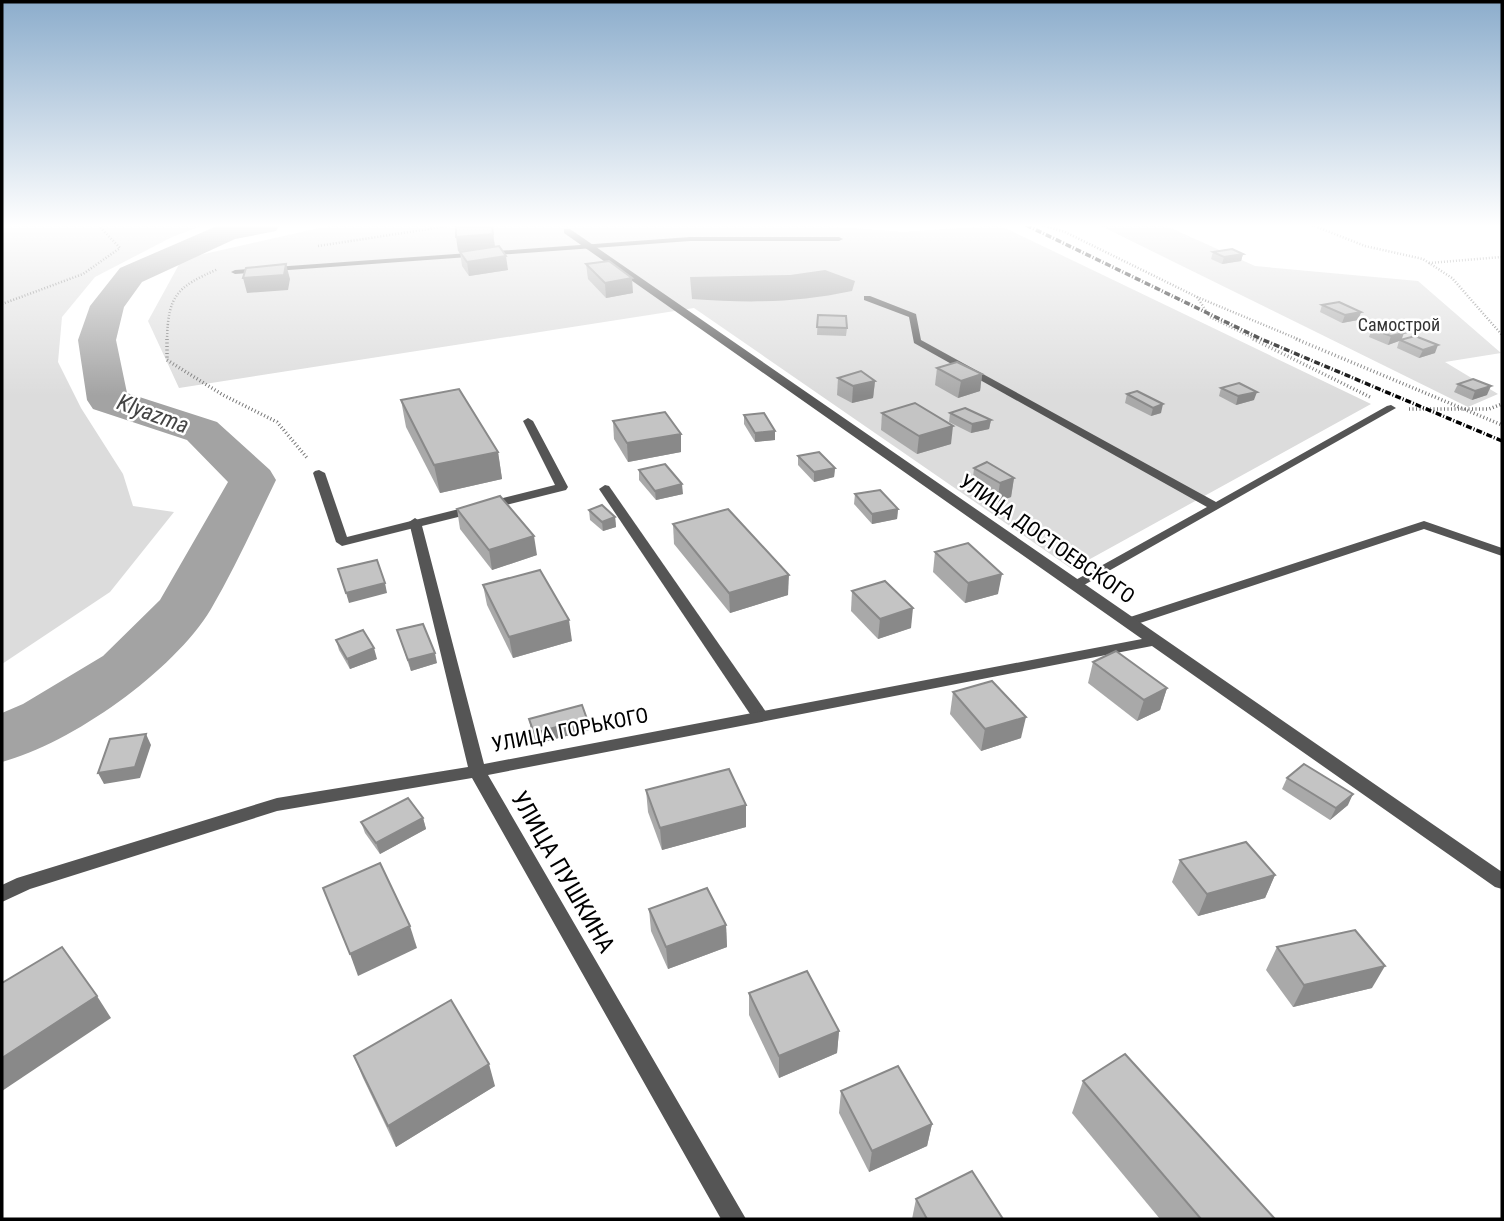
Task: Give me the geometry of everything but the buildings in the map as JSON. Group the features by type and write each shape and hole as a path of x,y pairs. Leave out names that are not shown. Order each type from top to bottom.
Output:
{"street":[{"name":"УЛИЦА ДОСТОЕВСКОГО","path":"641,282 1502,882"},
{"path":"867,298 912,316 917,341 1216,507"},
{"path":"1077,585 1391,408"},
{"path":"319,473 342,541 562,487 528,421"},
{"path":"605,489 760,716"},
{"name":"УЛИЦА ПУШКИНА","path":"415,522 477,771 734,1219"},
{"path":"1129,622 1424,525 1502,552"},
{"name":"УЛИЦА ГОРЬКОГО","path":"2,894 24,883 277,805 477,771 1155,641"}],"path":[{"path":"2,304 61,282"},
{"path":"189,282 167,308 167,360 223,395 277,422 319,473"},
{"path":"1166,282 1502,425"},
{"path":"1455,282 1502,335"},
{"path":"1197,297 1210,317 1391,408 1464,410 1489,409 1502,404"}],"green space":[{"path":"2,282 91,282 62,317 58,362 81,408 123,474 133,506 174,512 110,592 2,664"},
{"path":"169,282 1117,282 1371,404 1072,569 694,308 179,388 148,321"},
{"name":"Самострой","path":"1215,282 1419,282 1501,353 1445,362 1498,394 1468,407"}],"shaded area":[{"path":"690,282 855,282 852,291 811,298 772,301 692,299"}],"waterway":[{"name":"Klyazma","path":"2,739 45,719 124,670 183,609 253,480 202,431 108,400 97,340 107,306 126,282"}],"railway":[{"path":"1143,282 1261,339 1502,441"}]}
